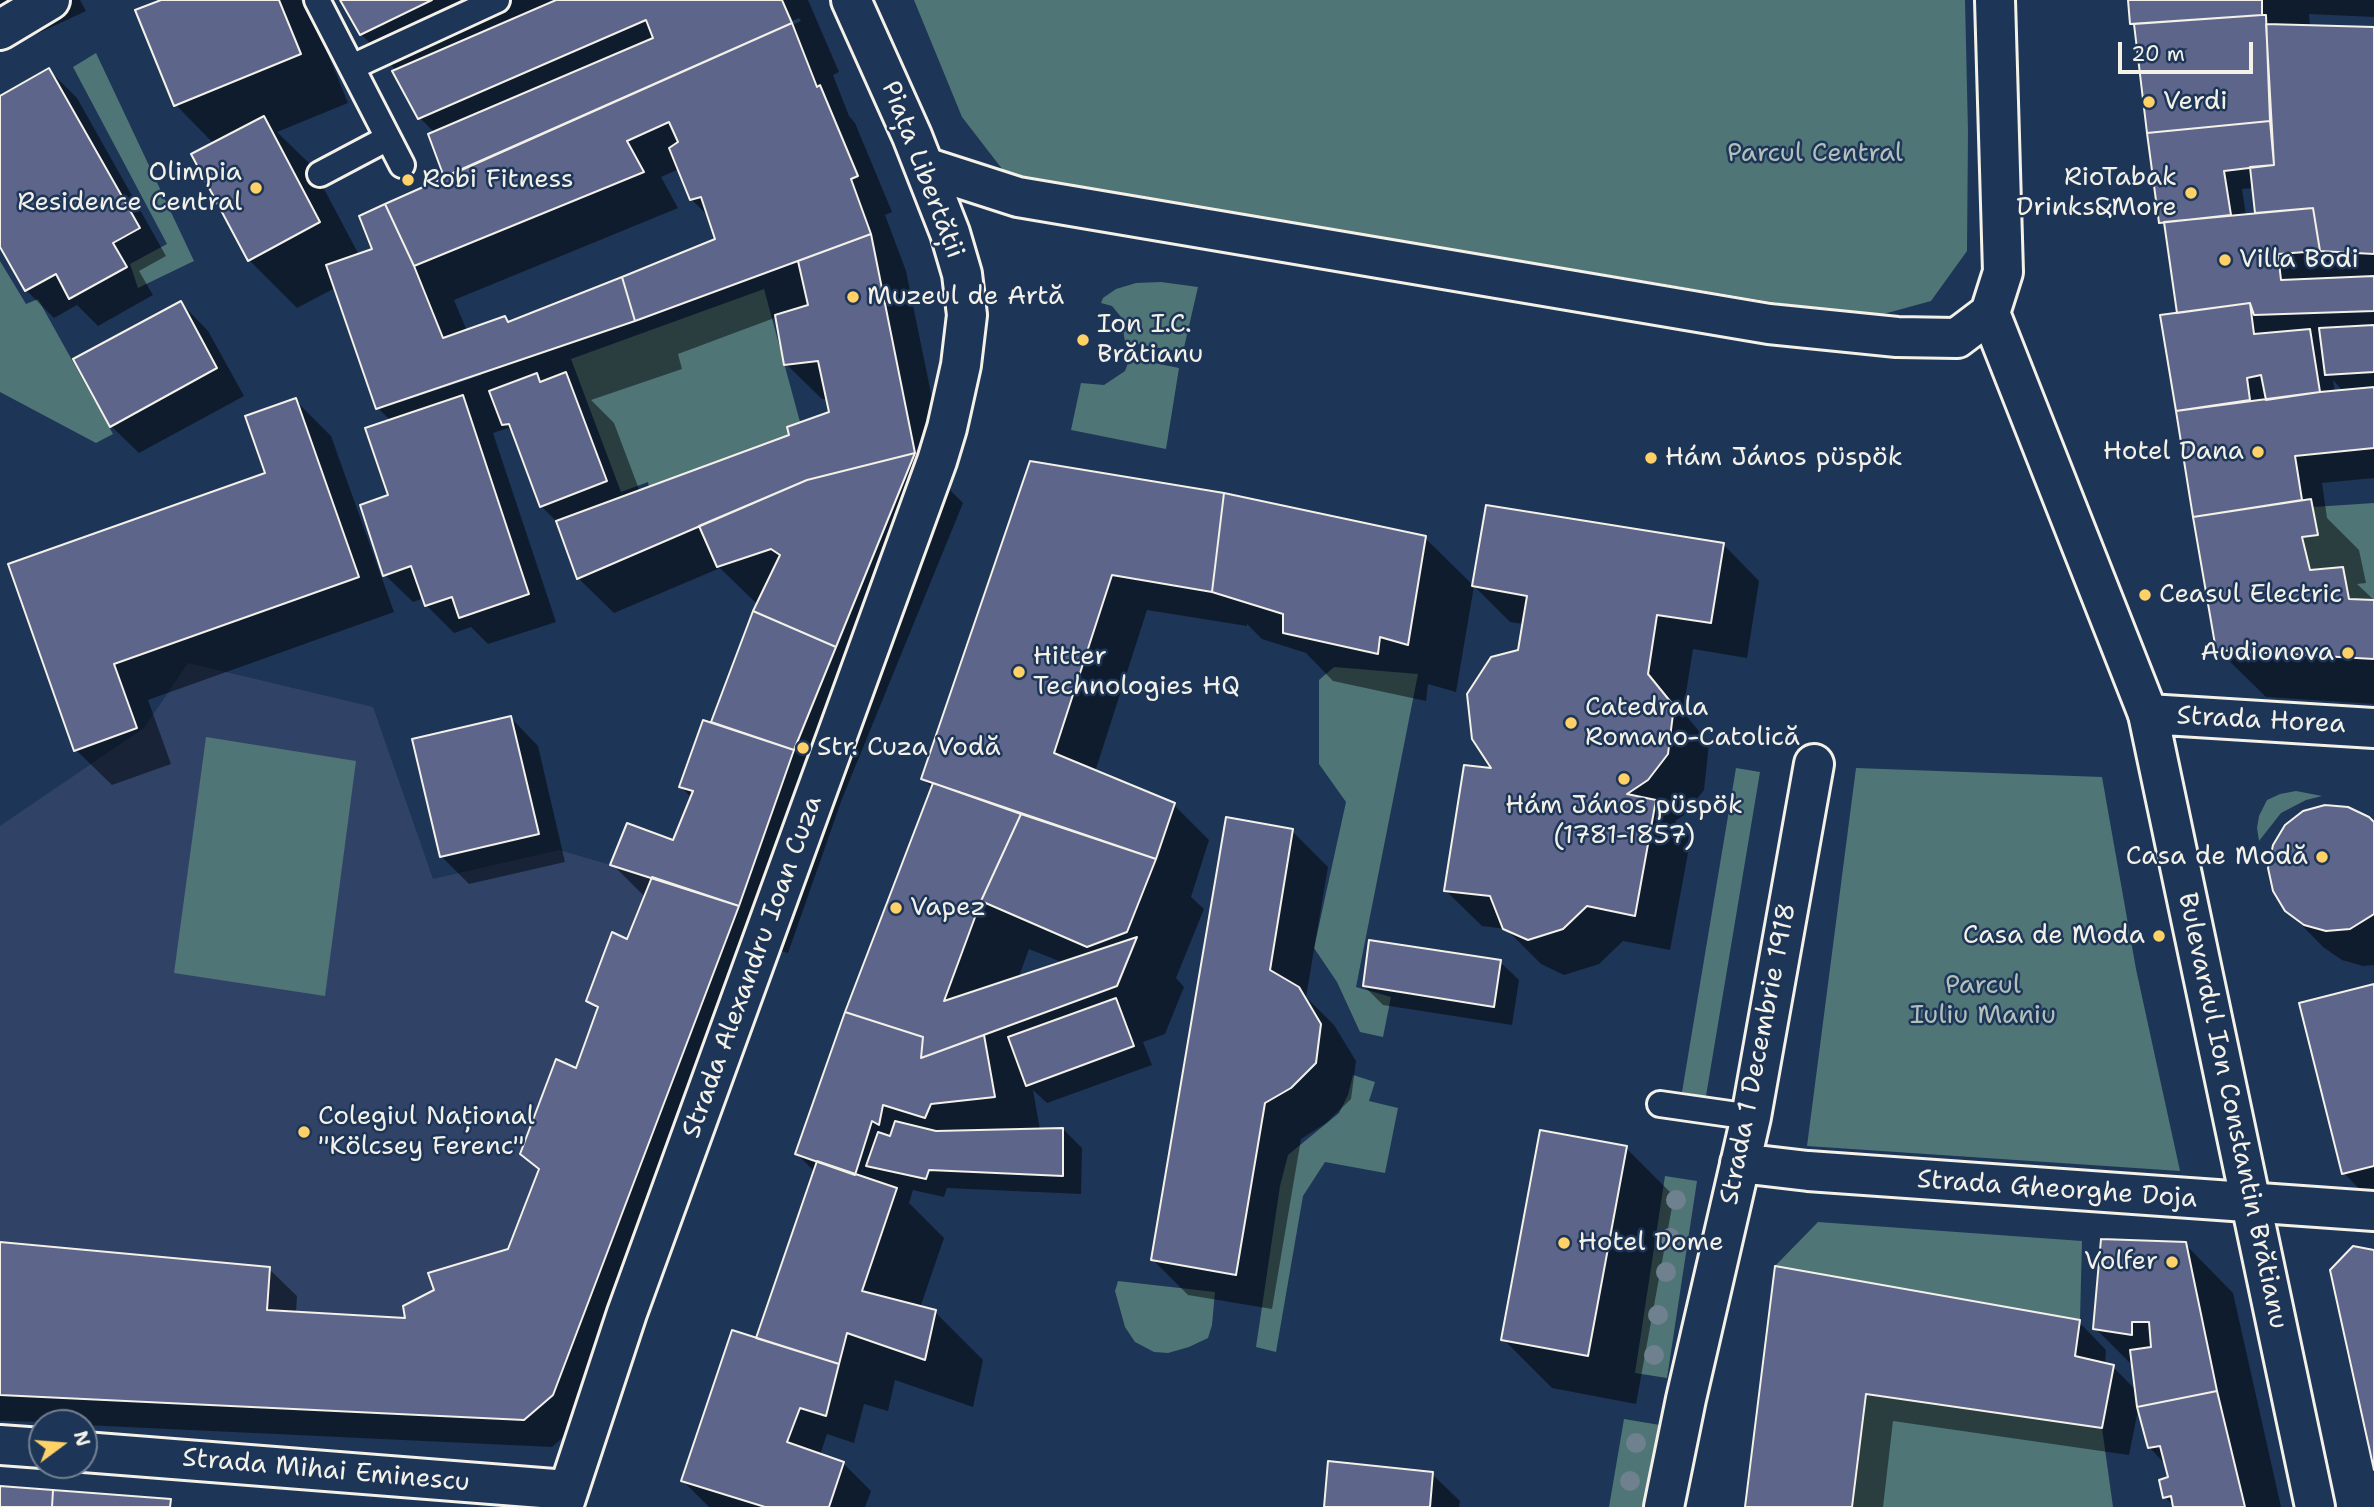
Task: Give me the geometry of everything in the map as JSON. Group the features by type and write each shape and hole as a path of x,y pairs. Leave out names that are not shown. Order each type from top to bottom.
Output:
{"street":[{"path":"0,30 50,0"},
{"name":"Piața Libertății","path":"851,0 925,167 959,264 967,315 961,365 947,428"},
{"path":"925,167 1018,197 1769,324 1897,337 1957,338 1990,313 2003,272 1995,0"},
{"name":"Bulevardul Ion Constantin Brătianu","path":"1990,313 2148,714 2315,1507"},
{"name":"Strada Alexandru Ioan Cuza","path":"565,1499 627,1313 947,428"},
{"name":"Strada Horea","path":"2148,714 2374,728"},
{"name":"Strada 1 Decembrie 1918","path":"1664,1507 1751,1117 1814,764"},
{"name":"Strada Gheorghe Doja","path":"1740,1163 1808,1171 2374,1211"},
{"path":"0,1445 28,1447"},
{"name":"Strada Mihai Eminescu","path":"98,1453 565,1499"}],"lane":[{"path":"317,0 402,165"},
{"path":"352,67 497,0"},
{"path":"320,174 388,138"},
{"path":"1660,1104 1751,1117"}],"shaded area":[{"name":"Colegiul Național \"Kölcsey Ferenc\"","path":"188,663 373,707 433,879 559,850 652,877 513,1381 0,1363 0,826 144,728"}],"green space":[{"name":"Parcul Central","path":"914,0 1965,0 1967,251 1931,301 1869,318 1591,272 1016,187 962,117"},
{"path":"96,53 194,261 138,288 130,264 167,244 73,67"},
{"path":"0,261 26,304 38,299 113,434 96,443 0,392"},
{"path":"1161,282 1198,287 1183,352 1125,342 1121,317 1112,306 1101,303 1103,298 1116,289 1136,283"},
{"path":"764,289 800,422 787,427 789,435 649,487 648,482 621,492 571,359"},
{"path":"1130,358 1179,368 1166,449 1071,430 1081,383 1104,385 1125,371"},
{"path":"2374,503 2374,600 2349,599 2343,567 2310,570 2302,537 2318,534 2313,507"},
{"path":"1334,667 1418,674 1356,987 1391,997 1383,1037 1360,1032 1337,982 1314,948 1346,802 1319,764 1319,680"},
{"path":"206,737 356,761 325,996 174,973"},
{"path":"1736,768 1760,772 1706,1096 1682,1092"},
{"name":"Parcul Iuliu Maniu","path":"1856,768 2102,777 2136,969 2180,1171 1807,1146"},
{"path":"2296,791 2322,796 2306,800 2281,813 2259,841 2259,816 2267,800"},
{"path":"1353,1075 1375,1082 1369,1101 1398,1108 1385,1173 1325,1162 1303,1196 1276,1352 1256,1347 1280,1186 1288,1155 1339,1113 1348,1095"},
{"path":"1665,1176 1697,1181 1667,1378 1635,1373"},
{"path":"1818,1222 2082,1241 2080,1320 1775,1266"},
{"path":"1118,1281 1215,1292 1208,1338 1168,1353 1154,1352 1135,1342 1125,1327 1115,1291"},
{"path":"1866,1394 2102,1428 2113,1507 1852,1507"},
{"path":"1624,1419 1660,1425 1646,1507 1609,1507"}],"building":[{"path":"161,0 279,0 301,54 174,106 135,10"},
{"path":"340,0 432,0 360,35"},
{"path":"556,0 782,0 792,23 444,177 428,134 653,38 646,20 418,119 392,71"},
{"path":"2128,0 2262,0 2262,15 2130,24"},
{"path":"2266,15 2270,121 2147,133 2134,24"},
{"path":"792,23 817,87 820,85 858,176 851,179 871,234 635,321 622,277 715,239 701,197 690,200 669,148 678,142 669,122 627,141 644,172 414,266 385,204"},
{"path":"2266,24 2374,27 2374,254 2320,251 2313,208 2255,213 2250,167 2274,165"},
{"path":"49,68 140,228 113,243 127,267 69,299 56,274 25,291 0,247 0,96"},
{"name":"Olimpia Residence Central","path":"264,116 320,222 248,261 191,154"},
{"name":"RioTabak Drinks&More","path":"2270,121 2274,165 2224,171 2231,215 2159,223 2147,133"},
{"path":"385,204 443,338 505,316 508,322 622,277 635,321 376,409 326,265 372,249 359,216"},
{"name":"Villa Bodi","path":"2313,208 2320,251 2278,254 2281,280 2374,276 2374,311 2254,315 2250,303 2177,313 2164,222"},
{"path":"871,234 915,453 807,480 577,579 556,521 789,435 787,427 829,412 818,361 784,365 775,315 808,305 798,261"},
{"path":"181,301 217,368 110,427 73,359"},
{"path":"2250,303 2254,334 2310,329 2320,392 2266,400 2261,375 2247,378 2250,400 2176,411 2160,315"},
{"path":"2374,325 2374,372 2325,375 2319,328"},
{"path":"566,372 607,481 540,507 509,424 502,425 489,391 537,373 540,382"},
{"name":"Hotel Dana","path":"2374,387 2374,448 2295,456 2302,500 2193,517 2176,411"},
{"path":"463,395 529,594 459,618 452,597 425,606 411,566 383,576 360,505 388,495 365,428"},
{"path":"296,398 359,577 114,664 137,728 74,751 8,564 265,473 245,416"},
{"path":"915,453 836,647 753,611 780,555 771,549 717,567 699,526 807,480"},
{"name":"Hitter Technologies HQ","path":"1030,461 1224,493 1212,592 1112,575 1054,753 1175,803 1156,859 921,779"},
{"path":"1224,493 1426,536 1408,645 1380,637 1378,654 1283,633 1283,614 1212,592"},
{"path":"2311,499 2318,535 2302,537 2310,570 2343,567 2349,599 2374,600 2374,659 2216,650 2193,517"},
{"name":"Catedrala Romano-Catolică","path":"1486,505 1724,543 1711,623 1657,615 1648,674 1674,706 1668,754 1648,780 1627,794 1656,800 1635,916 1587,906 1563,929 1528,940 1503,929 1490,896 1444,891 1464,765 1491,768 1472,739 1467,694 1491,657 1518,650 1527,596 1472,586"},
{"path":"753,611 836,647 794,750 711,722"},
{"path":"511,716 539,834 440,857 412,739"},
{"path":"703,720 794,750 739,906 610,865 627,823 673,840 693,791 679,787"},
{"path":"933,783 1021,814 981,901 944,1001 1137,937 1117,986 921,1058 923,1037 845,1012"},
{"name":"Casa de Modă","path":"2325,805 2348,807 2374,822 2374,914 2350,929 2326,931 2304,925 2285,911 2273,891 2268,868 2273,845 2285,825 2303,811"},
{"path":"1021,814 1156,859 1127,932 1087,947 981,901"},
{"path":"1226,817 1293,829 1270,970 1299,987 1321,1024 1316,1063 1291,1088 1265,1103 1236,1275 1151,1260"},
{"path":"652,877 739,906 553,1395 524,1420 0,1395 0,1242 270,1267 267,1310 405,1318 403,1306 434,1290 428,1273 508,1249 539,1169 520,1154 556,1059 576,1068 598,1007 586,1001 612,932 627,939"},
{"path":"1369,940 1501,960 1494,1007 1363,986"},
{"path":"2374,984 2374,1166 2342,1174 2299,1003"},
{"path":"1116,998 1134,1046 1026,1086 1008,1037"},
{"path":"845,1012 923,1037 921,1058 984,1035 995,1097 931,1104 925,1118 883,1105 879,1125 872,1121 855,1175 795,1154"},
{"path":"895,1121 936,1131 1063,1128 1063,1176 929,1170 926,1179 866,1166 878,1132 890,1136"},
{"name":"Hotel Dome","path":"1540,1130 1627,1146 1588,1356 1501,1340"},
{"path":"817,1161 897,1188 862,1291 936,1310 925,1360 847,1333 839,1364 756,1338"},
{"path":"2101,1239 2186,1242 2217,1391 2137,1407 2130,1350 2151,1347 2149,1322 2132,1322 2132,1335 2093,1329"},
{"path":"2353,1246 2374,1250 2374,1470 2330,1270"},
{"path":"1775,1266 2080,1320 2075,1356 2114,1365 2102,1428 1866,1394 1852,1507 1745,1507"},
{"path":"732,1330 839,1364 826,1416 800,1408 787,1442 844,1462 829,1507 765,1507 681,1481"},
{"path":"2217,1391 2245,1507 2173,1507 2171,1496 2163,1498 2159,1480 2168,1477 2160,1446 2148,1448 2137,1407"},
{"path":"1328,1461 1433,1472 1430,1507 1324,1507"},
{"path":"0,1486 53,1490 52,1507 0,1507"},
{"path":"53,1490 171,1499 170,1507 52,1507"}],"place":[{"name":"Verdi","path":"2149,102"},
{"name":"Robi Fitness","path":"408,180"},
{"name":"Olimpia Residence Central","path":"256,188"},
{"name":"RioTabak Drinks&More","path":"2191,193"},
{"name":"Villa Bodi","path":"2225,260"},
{"name":"Muzeul de Artă","path":"853,297"},
{"name":"Ion I.C. Brătianu","path":"1083,340"},
{"name":"Hotel Dana","path":"2258,452"},
{"name":"Hám János püspök","path":"1651,458"},
{"name":"Ceasul Electric","path":"2145,595"},
{"name":"Audionova","path":"2348,653"},
{"name":"Hitter Technologies HQ","path":"1019,672"},
{"name":"Catedrala Romano-Catolică","path":"1571,723"},
{"name":"Str. Cuza Vodă","path":"803,748"},
{"name":"Hám János püspök (1781-1857)","path":"1624,779"},
{"name":"Casa de Modă","path":"2322,857"},
{"name":"Vapez","path":"896,908"},
{"name":"Casa de Moda","path":"2159,936"},
{"name":"Colegiul Național \"Kölcsey Ferenc\"","path":"304,1132"},
{"name":"Hotel Dome","path":"1564,1243"},
{"name":"Volfer","path":"2172,1262"}]}
